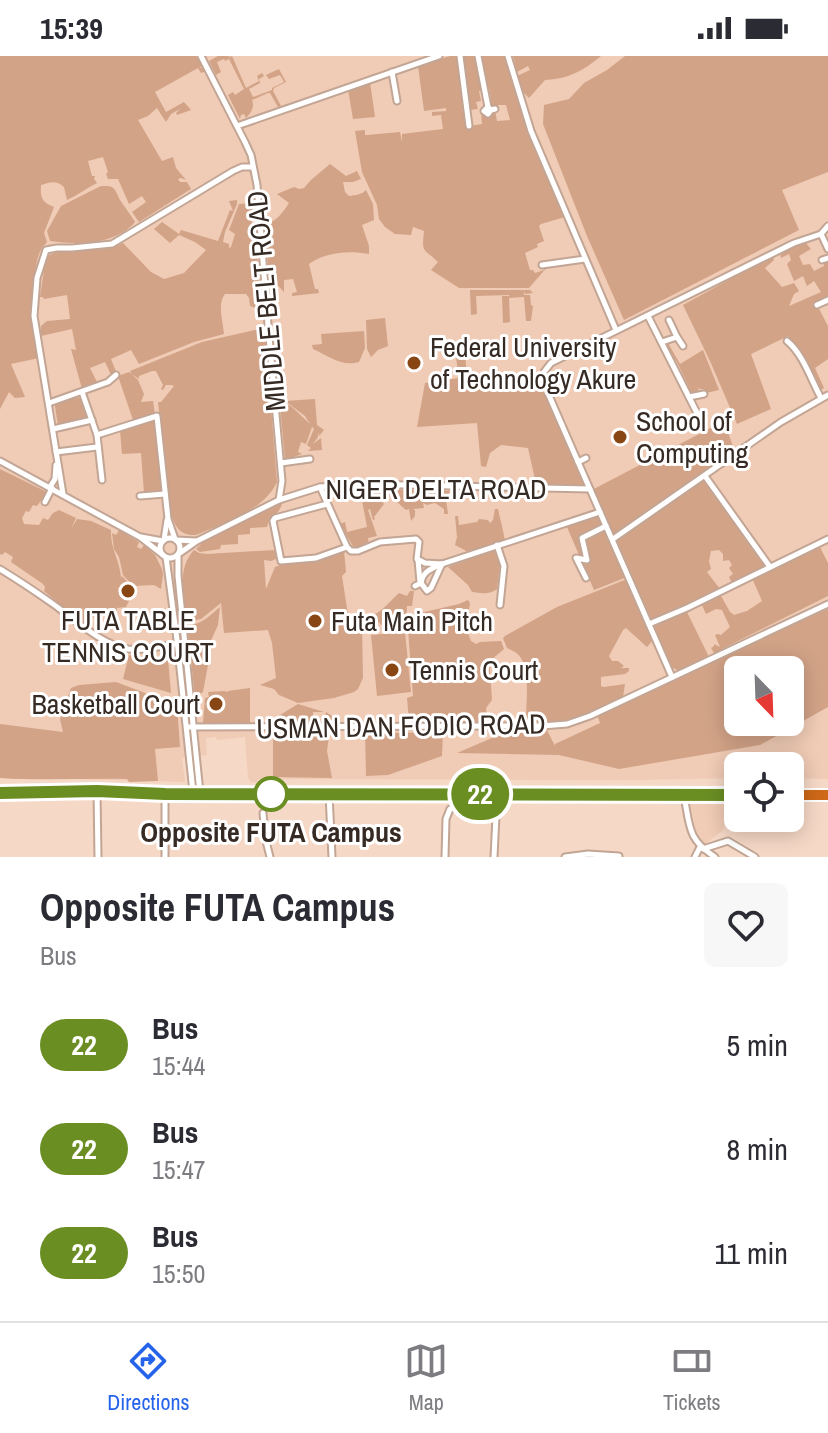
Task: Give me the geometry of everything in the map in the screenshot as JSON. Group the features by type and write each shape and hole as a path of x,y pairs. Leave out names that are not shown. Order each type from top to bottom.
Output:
{"highway":[{"path":"0,793 97,797 196,793 471,797 497,794 724,795"},
{"path":"804,795 828,795"}],"street":[{"path":"201,56 247,145 253,167"},
{"path":"237,126 439,56"},
{"path":"460,56 469,126"},
{"path":"478,56 490,109"},
{"path":"508,56 531,131 616,330"},
{"path":"392,72 397,101"},
{"name":"MIDDLE BELT ROAD","path":"49,403 34,316 37,278 46,250 112,244 233,171 253,167 281,463 279,500"},
{"path":"672,677 544,384 544,372 551,363 777,255 794,243 821,234 828,226"},
{"path":"821,234 828,249"},
{"path":"542,265 585,259"},
{"path":"817,305 828,300"},
{"path":"648,316 700,419"},
{"path":"669,320 683,346"},
{"path":"662,342 677,337"},
{"path":"787,341 794,347 821,398"},
{"path":"63,494 49,403 111,381 116,375"},
{"path":"82,392 97,435 102,480"},
{"path":"689,397 704,394"},
{"path":"612,539 781,422 828,395"},
{"path":"97,435 157,416 168,519 180,546 178,576 196,793"},
{"path":"53,429 92,420"},
{"path":"56,452 97,447"},
{"path":"45,502 55,479 56,452"},
{"path":"578,462 586,458"},
{"path":"281,463 310,459"},
{"path":"0,461 140,537 164,556 172,558 179,554"},
{"path":"705,476 770,567"},
{"name":"MIDDLE BELT ROAD","path":"282,481 290,495"},
{"path":"51,488 62,482"},
{"name":"NIGER DELTA ROAD","path":"179,554 197,541 279,500 320,487 364,484 590,489"},
{"path":"320,487 351,551 380,542 416,539 419,542 416,557 418,585"},
{"path":"140,496 165,494"},
{"path":"327,504 275,518 281,561 316,558 347,547"},
{"path":"418,585 427,571 442,564 600,512"},
{"path":"168,519 160,548 168,578 190,727"},
{"path":"586,578 576,558 587,560 582,538 606,526"},
{"path":"140,537 197,541"},
{"path":"649,624 828,539"},
{"path":"497,545 504,566 500,605"},
{"path":"418,560 442,564"},
{"path":"418,585 431,592 442,564"},
{"path":"0,569 110,643 128,649 185,642"},
{"name":"USMAN DAN FODIO ROAD","path":"190,727 529,727 567,724 599,712 828,604"},
{"path":"329,793 332,857"},
{"path":"165,794 165,857"},
{"path":"494,857 497,794"},
{"path":"683,795 692,835 701,848 715,857"},
{"path":"97,797 98,857"},
{"path":"445,857 446,819 450,809 471,797 495,818"},
{"path":"263,813 270,857"},
{"path":"695,857 701,848 728,841 755,857"},
{"path":"565,857 588,854 619,856"}],"shaded area":[{"name":"Federal University of Technology Akure","path":"0,56 828,56 828,779 804,778 804,752 724,752 724,778 259,779 251,782 248,778 245,737 217,740 216,737 206,738 207,755 182,758 185,782 0,777"},
{"path":"0,56 196,56 202,66 199,68 204,67 206,71 201,73 198,68 155,92 166,112 184,102 191,110 177,115 180,109 171,114 166,122 157,108 138,120 162,161 173,157 176,168 186,180 178,179 187,182 191,189 139,222 132,212 146,202 142,196 129,204 118,179 108,179 103,157 88,161 97,183 67,200 61,185 53,182 41,185 43,199 54,207 44,233 47,242 38,256 33,284 32,315 39,358 11,364 25,397 15,398 9,392 0,409"},
{"path":"218,56 232,56 246,88 259,81 257,76 262,73 264,76 259,79 260,83 249,89 253,97 284,82 280,75 269,79 266,75 279,69 286,82 273,91 281,106 278,107 268,93 252,100 251,112 246,118 244,114 241,115 240,119 228,95 233,92 235,95 244,89 229,59 217,62 221,72 216,75 209,61"},
{"path":"457,56 467,129 470,129 470,126 482,124 481,112 490,116 495,110 497,121 510,120 506,105 488,106 491,99 480,56 506,56 532,138 565,217 541,224 544,241 525,253 530,270 535,273 548,266 529,288 459,288 431,270 438,262 424,249 424,231 413,227 411,235 395,234 385,227 379,219 377,205 362,172 355,131 365,130 365,135 400,132 402,142 402,134 443,129 441,115 432,116 432,112 446,111 446,108 424,111 418,66"},
{"path":"461,56 477,56 483,90 479,91 481,101 476,102 478,109 469,110"},
{"path":"513,56 601,56 575,73 545,80 529,98 517,76 530,70 528,66 517,72"},
{"path":"625,56 828,56 828,172 782,190 799,230 624,320 543,124 544,105 569,99 584,83"},
{"path":"370,82 375,117 353,119 348,89"},
{"path":"330,164 346,176 357,171 361,179 343,182 345,192 349,196 366,190 373,204 374,220 362,225 369,254 338,253 316,260 309,264 315,289 319,293 292,296 297,292 293,279 284,280 284,292 269,276 264,224 276,219 289,203 277,194 294,187 304,188"},
{"path":"101,186 115,190 135,222 127,230 96,242 50,241 47,231 61,206"},
{"path":"237,200 223,242 231,247 235,234 229,230 239,204 252,203 261,306 250,306 246,294 225,294 221,307 224,334 194,342 139,364 131,350 111,359 117,374 112,377 105,362 90,368 98,384 82,389 71,349 76,350 72,329 41,336 41,326 47,321 70,319 67,295 40,297 46,257 64,251 104,249 123,243 151,272 164,279 184,273 206,250 179,235 170,243 154,229 162,222 179,234 181,230 218,241 230,210 233,211 229,201"},
{"path":"805,242 811,249 799,256 803,265 810,264 814,271 828,261 828,297 812,306 817,305 828,326 828,359 815,368 824,388 820,390 788,336 751,354 771,409 737,424 683,305 772,256 774,260 765,268 782,287 794,283 799,291 794,294 789,306 821,292 814,281 807,286 803,276 794,281 787,264 791,260 789,254 781,258 780,252"},
{"path":"470,290 530,290 533,293 525,294 524,291 524,295 530,295 533,306 531,321 526,321 524,297 509,298 510,322 503,323 502,296 509,295 476,296 477,314 471,315"},
{"path":"385,318 388,346 371,357 367,349 366,320"},
{"path":"264,328 266,336 262,342 266,342 277,482 263,501 230,521 196,535 181,531 170,510 158,402 174,386 166,385 161,389 163,385 156,371 139,376 139,379 130,371 202,342"},
{"path":"364,331 365,348 359,362 341,362 313,349 312,345 322,344 321,334"},
{"path":"668,343 680,364 703,350 719,390 706,393 698,386 699,393 692,394 665,344"},
{"path":"465,350 467,380 484,384 504,381 520,388 540,379 585,485 536,484 528,448 501,445 490,453 486,467 481,466 477,423 417,427 425,383 459,378 455,351"},
{"path":"129,372 138,380 144,394 141,402 153,401 155,415 133,420 118,376"},
{"path":"80,398 88,418 58,426 56,403"},
{"path":"315,399 317,425 324,430 319,436 318,432 313,444 321,438 322,450 308,451 311,448 307,445 314,429 312,427 306,444 301,442 298,452 302,454 285,460 280,404 283,402 292,407 310,424 305,416 285,401"},
{"path":"155,420 162,491 144,493 141,453 122,454 120,430"},
{"path":"724,421 734,449 613,538 590,491"},
{"path":"0,469 47,492 37,506 33,505 29,512 26,511 22,518 24,524 39,525 43,518 48,520 59,510 76,518 71,529 77,519 91,521 111,530 121,578 131,586 118,588 119,595 131,597 126,607 117,608 115,620 101,611 87,623 68,611 70,607 67,610 44,591 43,584 11,562 13,557 5,552 0,554"},
{"path":"704,479 766,566 732,583 729,560 723,561 719,550 711,551 711,569 707,572 720,589 650,620 615,540"},
{"path":"350,489 413,490 416,493 415,490 450,491 447,498 426,501 446,500 448,514 444,514 444,509 435,503 423,503 424,508 412,509 415,516 411,521 409,509 406,510 389,495 384,501 379,498 384,504 375,519 368,510 377,536 368,538 369,546 354,548 340,524 345,522 347,532 367,527 362,500 352,501"},
{"path":"282,503 267,527 250,528 250,534 238,535 238,544 221,545 220,549 200,552 196,549 203,542"},
{"path":"495,509 498,509 505,541 470,553 455,545 455,516 458,516 459,525 479,519 490,523"},
{"path":"599,514 627,577 594,590 567,527"},
{"path":"119,530 139,542 137,547 141,549 144,545 155,555 163,574 161,589 154,585 133,586 123,575 112,533 116,535"},
{"path":"820,547 828,563 828,596 715,655 711,648 714,644 720,647 715,635 721,635 730,627 722,610 716,609 706,614 701,603 720,594 734,615 747,611 762,601 752,578"},
{"path":"194,550 207,554 275,550 276,559 264,560 266,589 275,567 312,561 344,550 346,572 342,576 350,628 362,627 363,678 358,689 334,698 298,703 260,685 276,678 268,630 224,633 221,603 201,619 187,622 183,575"},
{"path":"494,550 500,564 497,589 491,592 472,592 448,567"},
{"path":"627,579 653,640 647,647 626,628 609,656 629,671 601,677 601,686 625,684 623,697 571,721 528,722 527,682 522,660 516,652 507,648 503,638 557,607"},
{"path":"414,591 412,606 407,606 406,626 389,631 388,623 381,625 379,622 372,627 369,624 368,616 380,611 399,593 407,596"},
{"path":"468,600 477,627 468,633 471,641 476,644 501,641 504,649 491,660 492,700 486,708 487,717 481,723 409,721 407,698 413,696 407,616"},
{"path":"220,607 218,625 209,645 203,692 195,697 187,624 201,622"},
{"path":"828,609 828,707 804,720 804,656 725,656"},
{"path":"686,610 709,657 679,671 671,667 652,626"},
{"name":"Tennis Court","path":"405,632 411,692 377,696 371,635"},
{"path":"129,655 168,659 171,693 123,679"},
{"path":"724,656 724,736 776,736 760,745 619,769 559,755 457,753 513,729 546,728 555,746 600,723 597,714"},
{"path":"116,682 177,705 180,747 155,749 158,781 0,778 0,724 63,732 60,719 71,688"},
{"path":"250,688 250,725 203,723 208,692"},
{"path":"298,704 324,712 313,712 313,721 325,721 326,712 346,725 262,726"},
{"path":"330,729 327,751 332,778 273,777 273,732"},
{"path":"365,730 443,732 442,756 388,775 366,776"},
{"path":"724,801 724,829 703,846 698,842 690,804"}],"bus line":[{"name":"22","path":"0,793 724,795"}],"place":[{"name":"Federal University of Technology Akure","path":"414,363"},
{"name":"School of Computing","path":"620,437"},
{"name":"FUTA TABLE TENNIS COURT","path":"128,591"},
{"name":"Futa Main Pitch","path":"315,621"},
{"name":"Tennis Court","path":"392,670"},
{"name":"Basketball Court","path":"216,704"},
{"name":"Opposite FUTA Campus","path":"271,794"}]}
